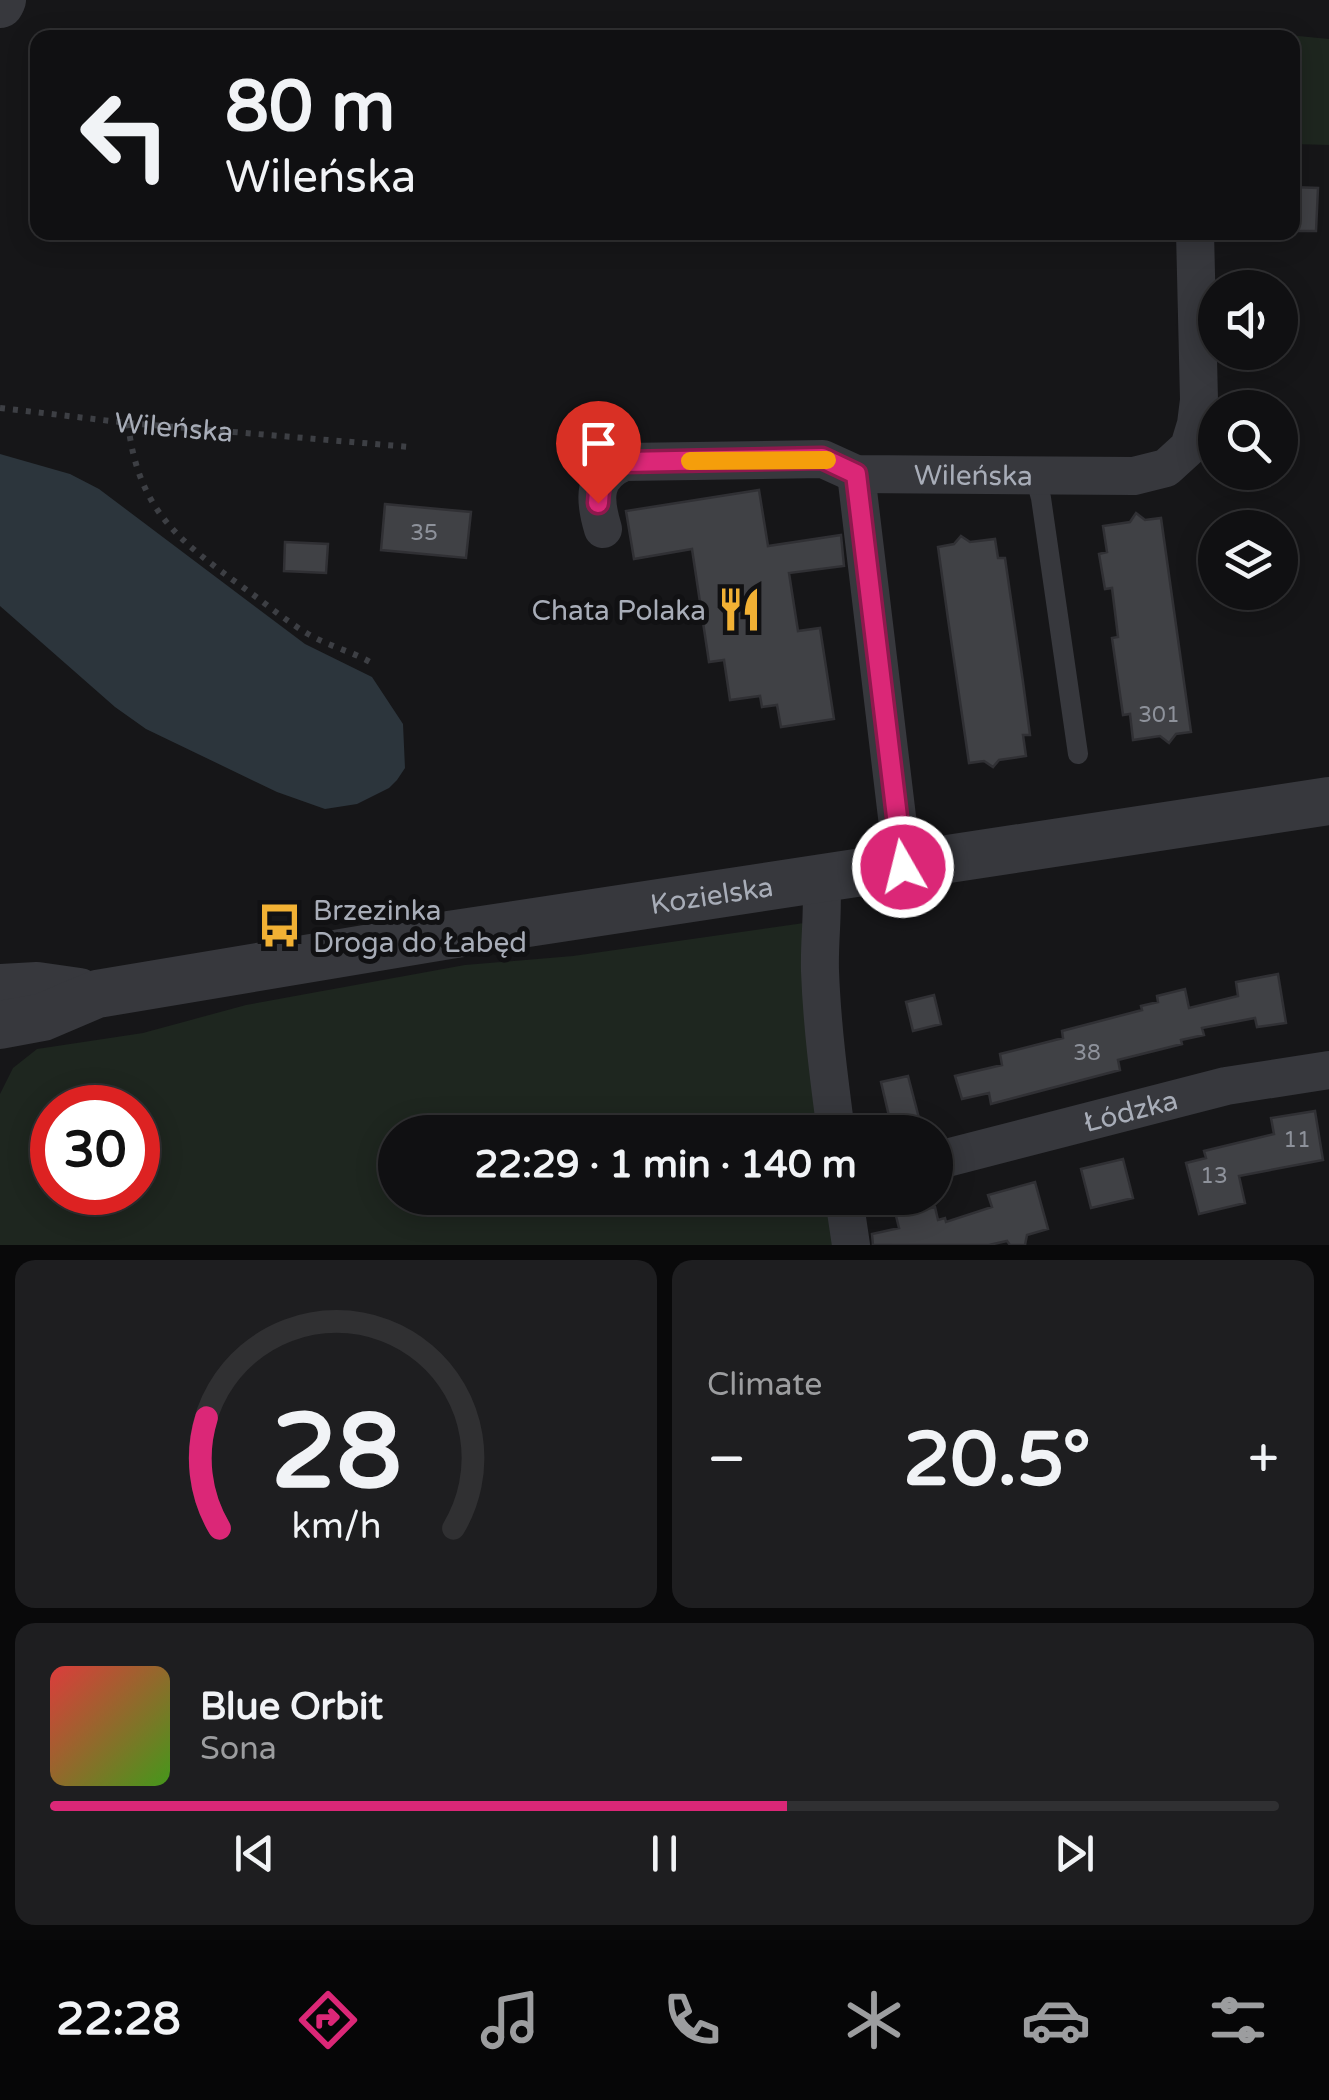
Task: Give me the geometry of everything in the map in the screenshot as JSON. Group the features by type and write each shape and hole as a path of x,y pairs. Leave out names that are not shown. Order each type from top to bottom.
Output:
{"street":[{"name":"Wileńska","path":"603,529 598,486 603,474 624,462 822,458 856,474 1035,476 1134,476 1166,468 1189,448 1196,424 1199,400 1195,240"},
{"path":"856,474 903,867"},
{"name":"Kozielska","path":"0,1024 43,1017 97,994 449,935 1329,802"},
{"path":"821,878 821,982 834,1115"},
{"name":"Kozielska","path":"0,988 37,986 97,994"},
{"name":"Łódzka","path":"953,1156 1226,1086 1329,1070"},
{"path":"846,1215 850,1245"}],"lane":[{"path":"1035,476 1042,498 1078,754"}],"path":[{"name":"Wileńska","path":"0,408 410,447"},
{"path":"128,423 134,458 145,487 158,514 172,531 202,558 308,635 372,663"}],"shaded area":[{"path":"1300,36 1329,39 1329,145 1300,144"},
{"path":"0,454 70,474 99,489 305,644 372,677 403,724 405,768 397,780 357,804 325,809 277,792 146,729 115,707 0,606"},
{"path":"811,922 825,1115 378,1115 378,1215 836,1215 840,1245 0,1245 0,1094 13,1068 37,1049 143,1033 246,1005 465,965 573,956"}],"building":[{"path":"1300,187 1318,188 1316,231 1300,231"},
{"name":"Chata Polaka","path":"759,490 768,546 841,535 844,566 789,573 798,631 820,628 834,719 781,727 777,705 762,707 760,696 730,700 724,660 709,662 692,549 634,559 626,511"},
{"path":"385,504 471,512 466,558 381,550"},
{"path":"1136,513 1145,520 1161,518 1191,732 1176,734 1169,743 1160,736 1133,740 1130,714 1123,715 1112,638 1118,637 1112,588 1105,589 1099,554 1107,552 1103,526 1130,522"},
{"path":"961,536 970,542 995,539 998,558 1005,558 1023,682 1030,735 1023,735 1026,756 999,760 993,767 984,761 969,763 938,547 954,544"},
{"path":"285,542 328,544 326,573 284,571"},
{"path":"1278,974 1286,1023 1257,1027 1255,1018 1202,1028 1204,1035 1181,1040 1182,1044 1118,1060 1120,1070 991,1104 989,1093 962,1099 955,1076 1002,1065 1000,1054 1063,1038 1062,1031 1142,1010 1141,1006 1158,1002 1157,996 1185,989 1189,1008 1238,996 1236,982"},
{"path":"934,995 941,1024 913,1031 906,1002"},
{"path":"908,1076 918,1115 889,1115 881,1082"},
{"path":"1315,1111 1323,1160 1239,1176 1245,1203 1199,1214 1186,1163 1206,1158 1204,1151 1274,1134 1271,1118"},
{"path":"1123,1159 1133,1198 1091,1208 1081,1169"},
{"path":"1035,1182 1048,1229 1027,1235 1025,1245 1010,1245 1007,1241 989,1245 873,1245 872,1234 899,1228 896,1216 937,1215 938,1220 945,1218 946,1222 992,1207 988,1195"}],"slow traffic":[{"path":"690,461 827,460"}],"place":[{"name":"Chata Polaka","path":"739,610"},
{"name":"Brzezinka Droga do Łabęd","path":"280,926"}],"route":[{"path":"598,503 603,474 624,462 822,458 856,474 903,867"}]}
